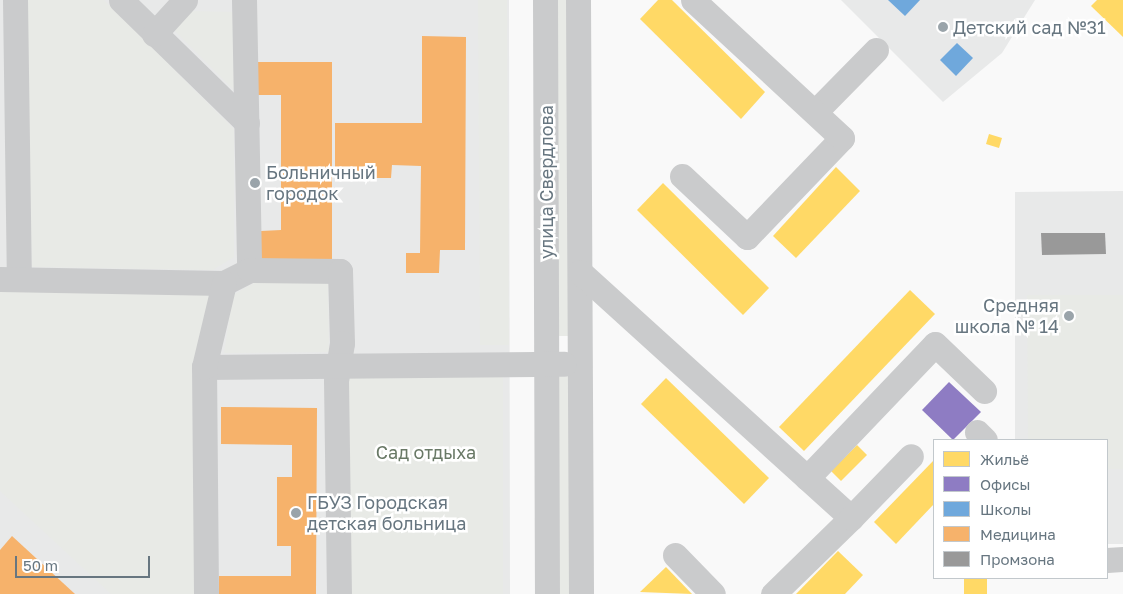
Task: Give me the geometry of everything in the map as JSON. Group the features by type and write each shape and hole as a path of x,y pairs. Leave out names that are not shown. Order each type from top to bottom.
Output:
{"street":[{"path":"15,0 9,279 224,283 249,270 340,271 339,366 336,380 339,594"},
{"path":"121,0 247,123"},
{"path":"154,34 185,0"},
{"path":"244,0 249,270"},
{"name":"улица Свердлова","path":"545,0 547,594"},
{"name":"улица Свердлова","path":"578,0 581,594"},
{"path":"682,176 747,237 842,138 694,0"},
{"path":"815,112 876,50"},
{"path":"580,272 851,518"},
{"path":"206,594 204,367 224,283"},
{"path":"807,478 935,344 984,391"},
{"path":"204,367 581,363"},
{"path":"773,594 911,456"},
{"path":"675,556 714,594"},
{"path":"1108,560 1123,559"}],"shaded area":[{"name":"Больничный городок","path":"0,0 509,0 510,594 0,594"},
{"name":"Детский сад №31","path":"841,0 1035,0 1002,53 943,102"},
{"name":"Средняя школа № 14","path":"1123,191 1123,544 1108,544 1108,439 1015,439 1015,192"}],"green space":[{"path":"25,0 104,0 234,129 234,257 213,270 32,267"},
{"path":"478,0 507,0 509,345 480,345"},
{"path":"556,0 568,0 570,336 556,336"},
{"path":"190,11 234,12 234,90 173,29"},
{"path":"256,282 328,282 329,352 224,353 233,295"},
{"path":"214,289 197,594 111,594 0,491 0,290"},
{"path":"1027,295 1123,295 1123,469 1108,469 1108,439 1028,439"},
{"name":"Сад отдыха","path":"503,374 503,594 351,594 348,375"},
{"path":"569,376 571,594 557,594 555,377"}],"building: Жильё":[{"path":"658,0 672,0 765,92 741,119 640,19"},
{"path":"1097,0 1123,0 1123,37 1091,6"},
{"path":"989,134 1002,138 999,148 986,144"},
{"path":"836,167 860,191 796,258 773,236"},
{"path":"663,183 769,288 743,315 637,210"},
{"path":"910,290 935,314 804,451 779,427"},
{"path":"666,378 769,478 744,504 641,404"},
{"path":"857,445 867,455 841,481 831,471"},
{"path":"933,461 933,505 896,544 874,522"},
{"path":"838,551 863,575 845,594 796,594"},
{"path":"666,567 692,594 640,592"},
{"path":"964,579 987,579 987,594 964,594"}],"building: Офисы":[{"path":"949,382 981,412 952,439 922,410"}],"building: Школы":[{"path":"888,0 920,0 905,16"},
{"path":"957,43 973,58 956,76 940,60"}],"building: Медицина":[{"path":"422,36 466,37 465,250 440,250 439,273 406,273 406,253 420,253 421,166 392,165 391,178 335,178 335,123 422,123"},
{"path":"257,62 332,62 332,259 261,259 261,231 281,230 281,95 257,95"},
{"path":"221,407 317,408 316,594 219,594 219,576 291,576 291,546 277,546 277,477 292,477 292,445 221,444"},
{"path":"12,536 75,594 0,594 0,550"}],"building: Промзона":[{"path":"1041,233 1105,233 1106,254 1042,255"}],"place":[{"name":"Детский сад №31","path":"943,27"},
{"name":"Больничный городок","path":"255,183"},
{"name":"Средняя школа № 14","path":"1069,316"},
{"name":"ГБУЗ Городская детская больница","path":"296,513"}]}
